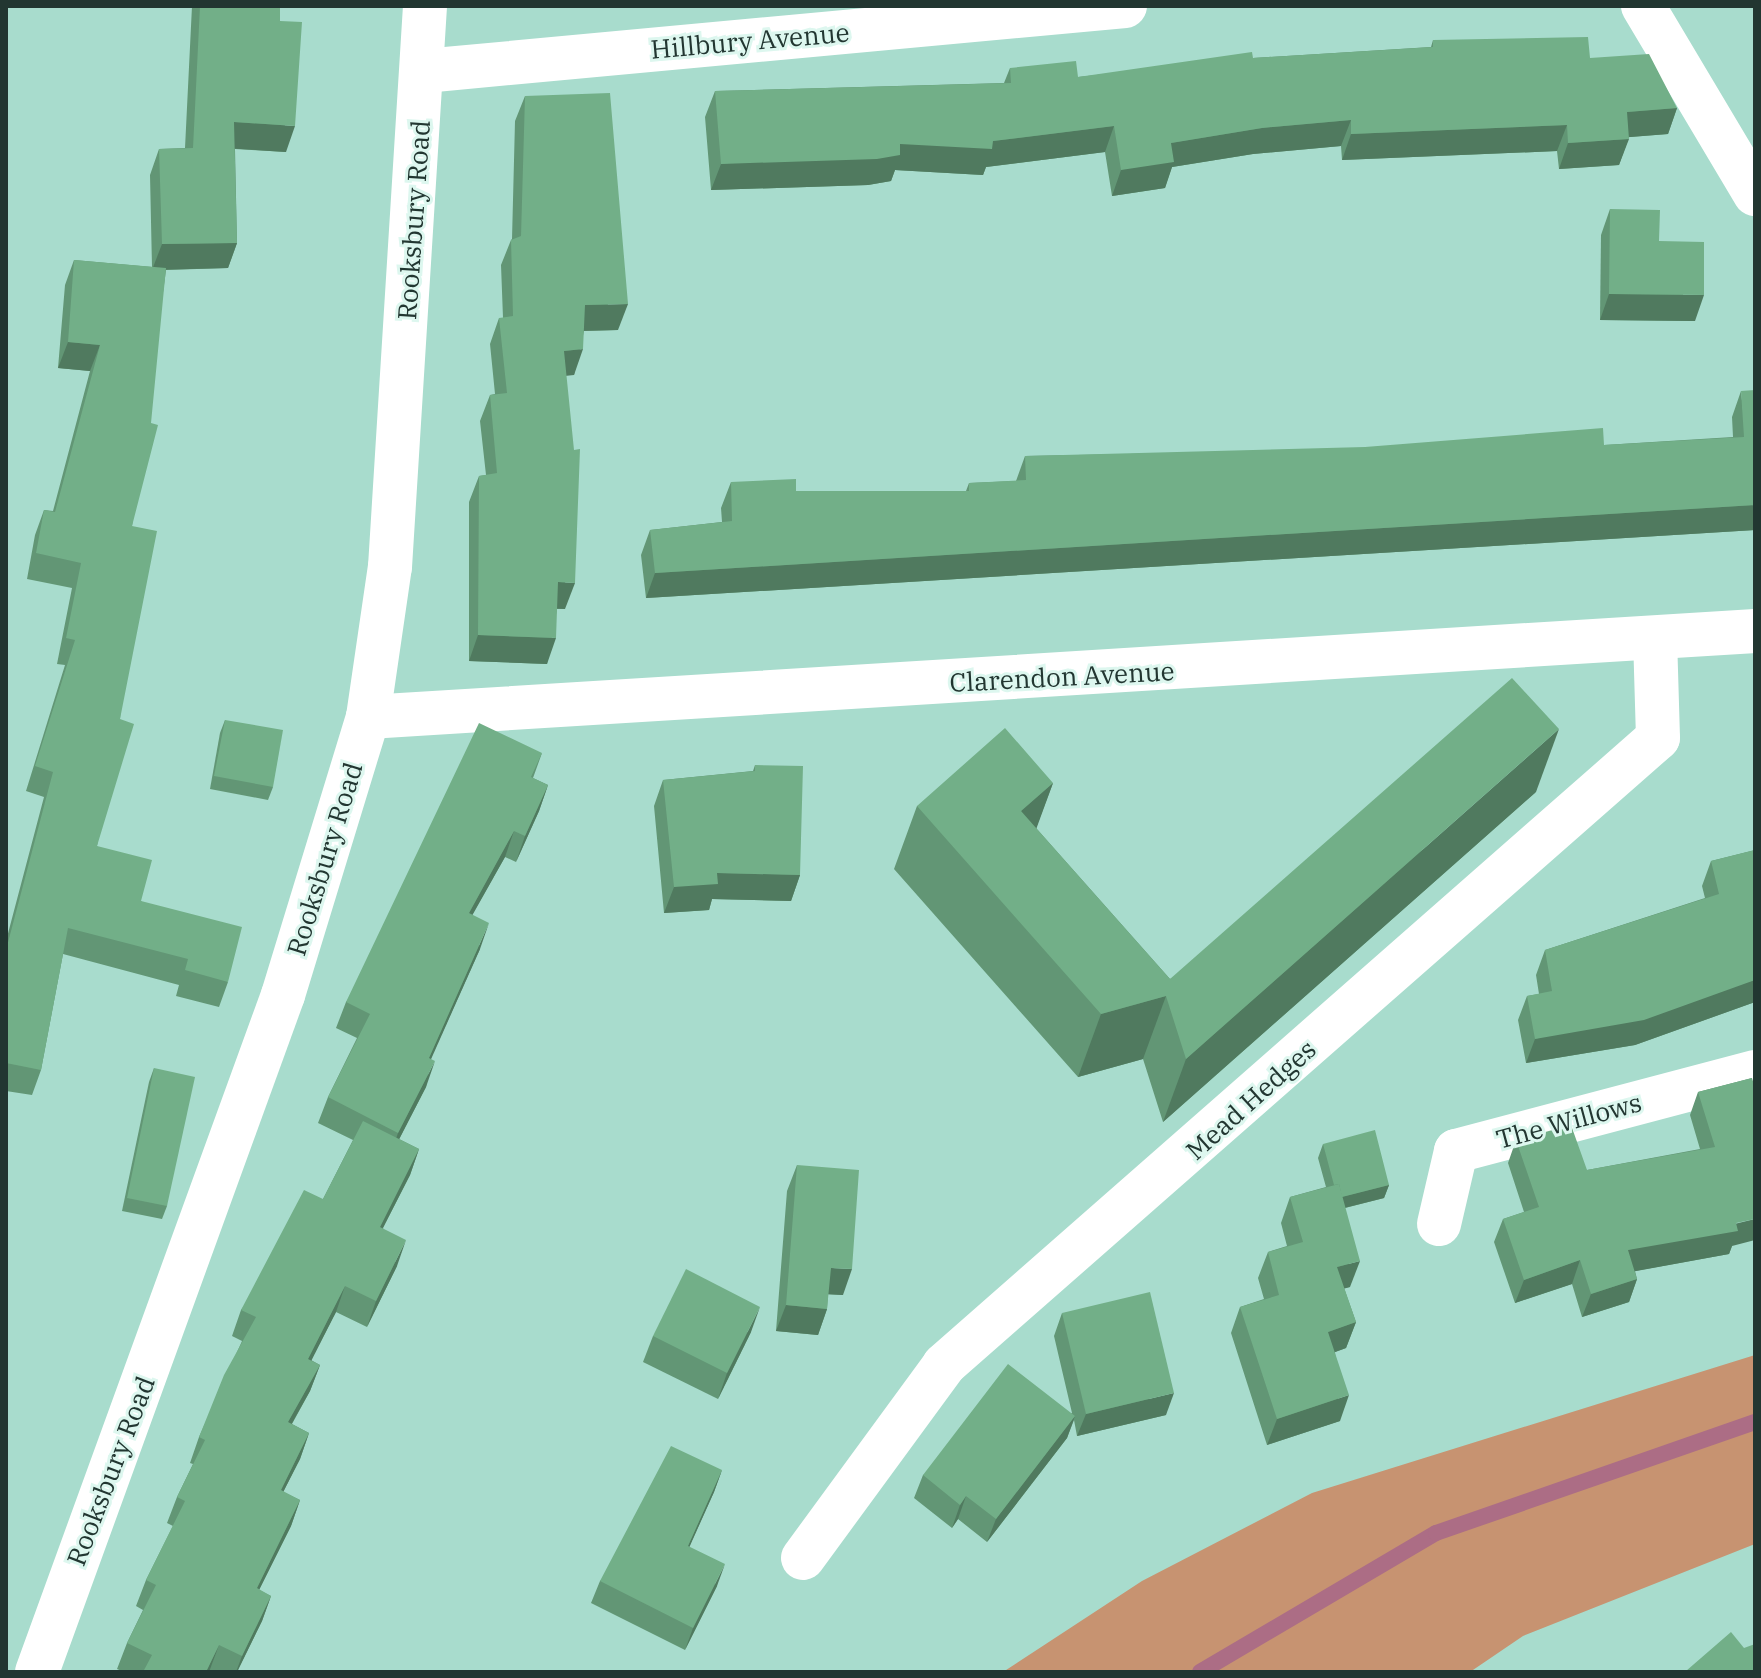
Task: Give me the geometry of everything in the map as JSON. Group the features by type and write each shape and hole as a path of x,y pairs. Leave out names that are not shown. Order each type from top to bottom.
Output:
{"street":[{"name":"Rooksbury Road","path":"37,1672 283,995 368,717 390,567 424,71 425,6"},
{"name":"Hillbury Avenue","path":"424,71 1125,6"},
{"path":"1643,6 1755,194"},
{"name":"Clarendon Avenue","path":"368,717 1755,631"},
{"name":"Mead Hedges","path":"803,1558 944,1365 1658,738 1655,639"},
{"name":"The Willows","path":"1439,1224 1456,1151 1755,1072"}],"shaded area":[{"path":"1755,1355 1755,1544 1523,1636 1470,1672 1003,1672 1142,1581 1312,1493"}],"building":[{"path":"200,6 280,6 280,21 302,22 295,126 234,122 237,243 162,244 159,149 193,148"},
{"path":"1588,37 1590,58 1649,54 1677,108 1627,112 1629,139 1568,143 1567,125 1351,134 1351,120 1262,128 1171,143 1174,162 1121,170 1114,126 993,141 992,149 900,144 900,155 877,159 721,164 715,91 1011,83 1010,68 1076,61 1078,77 1252,52 1253,58 1433,47 1433,40"},
{"path":"610,93 628,304 585,305 583,349 564,351 574,450 580,449 575,583 558,582 556,638 478,635 479,476 497,473 490,395 507,393 499,318 513,316 511,240 521,236 525,96"},
{"path":"1610,209 1660,210 1659,241 1704,242 1704,295 1609,294"},
{"path":"74,260 166,268 151,423 158,425 132,526 157,531 120,719 134,724 97,846 152,860 141,901 242,927 228,982 185,970 188,959 68,928 41,1070 6,1063 6,950 53,772 35,766 75,640 66,638 81,563 36,553 44,510 55,512 100,345 68,342"},
{"path":"1755,390 1755,505 655,573 650,530 732,521 731,482 796,479 796,491 969,491 969,483 1026,480 1025,456 1365,447 1603,428 1604,445 1744,437 1741,391"},
{"path":"1512,678 1559,729 1186,1059 1166,996 1101,1014 917,806 1005,728 1053,783 1021,811 1170,979"},
{"path":"225,720 283,730 273,787 214,776"},
{"path":"479,723 542,753 531,777 548,785 525,836 514,831 469,913 489,923 429,1058 435,1061 398,1133 328,1097 370,1014 346,1002"},
{"path":"755,765 803,766 800,875 717,873 718,884 674,887 663,780 755,771"},
{"path":"1755,850 1755,980 1644,1020 1535,1039 1527,996 1552,991 1545,950 1719,894 1711,861"},
{"path":"154,1068 195,1077 167,1206 127,1198"},
{"path":"1752,1078 1755,1088 1755,1219 1736,1223 1738,1231 1628,1250 1637,1279 1591,1294 1580,1260 1524,1280 1503,1219 1539,1207 1516,1140 1571,1125 1587,1170 1715,1147 1698,1092"},
{"path":"363,1121 419,1149 380,1227 406,1240 376,1301 345,1286 308,1359 320,1365 288,1422 309,1433 281,1490 300,1500 257,1588 271,1596 242,1656 219,1645 206,1672 143,1672 152,1655 127,1643 156,1585 146,1580 185,1501 177,1497 205,1440 199,1437 224,1375 256,1317 241,1310 304,1190 323,1199"},
{"path":"1375,1130 1389,1185 1342,1197 1339,1184 1334,1185 1323,1144"},
{"path":"797,1165 859,1170 852,1269 831,1268 827,1309 786,1305"},
{"path":"1339,1184 1360,1261 1337,1267 1356,1322 1328,1332 1349,1395 1277,1419 1240,1307 1279,1295 1268,1252 1303,1242 1290,1197"},
{"path":"686,1269 760,1307 727,1373 653,1336"},
{"path":"1150,1292 1174,1393 1086,1414 1062,1313"},
{"path":"1008,1364 1075,1416 996,1519 966,1496 960,1505 923,1475"},
{"path":"671,1446 722,1470 688,1546 725,1564 693,1628 600,1581"},
{"path":"1731,1632 1744,1648 1755,1644 1755,1672 1676,1672 1686,1671"}],"waterway":[{"path":"1200,1672 1436,1533 1755,1422"}]}
